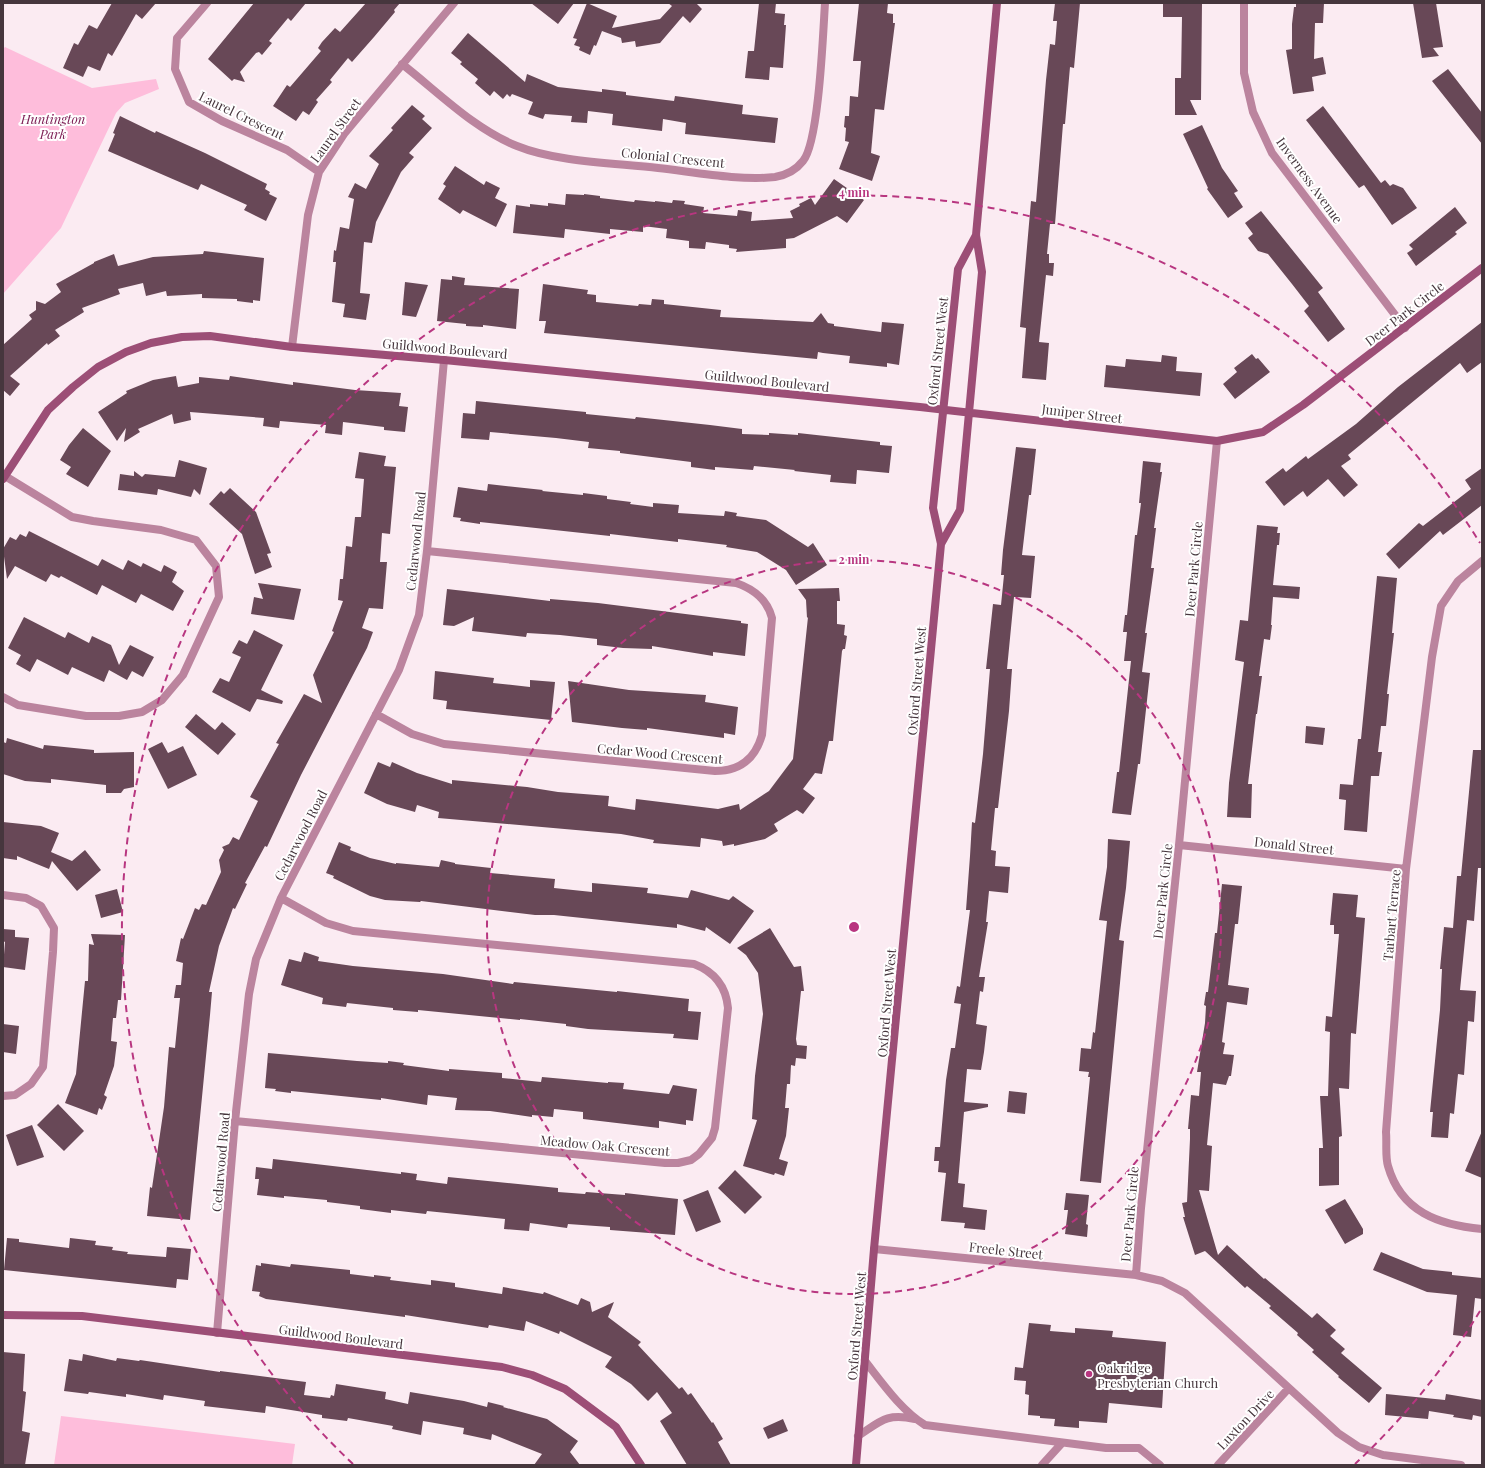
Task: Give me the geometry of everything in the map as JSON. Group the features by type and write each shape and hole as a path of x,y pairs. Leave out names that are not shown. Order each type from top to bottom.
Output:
{"street":[{"name":"Laurel Crescent","path":"207,3 177,38 175,69 189,102 222,121 287,150 319,172"},
{"name":"Laurel Street","path":"292,347 308,214 319,172 344,134 454,3"},
{"name":"Colonial Crescent","path":"402,64 490,133 524,148 557,157 728,175 775,177 786,174 795,169 804,160 810,148 815,120 825,3"},
{"name":"Oxford Street West","path":"941,544 960,510 982,272 976,235 997,3"},
{"name":"Inverness Avenue","path":"1244,3 1244,73 1253,112 1272,153 1405,328"},
{"name":"Oxford Street West","path":"856,1465 874,1249 941,544 933,508 958,270 976,235"},
{"name":"Deer Park Circle","path":"1461,1465 1383,1455 1359,1447 1338,1433 1288,1389 1185,1293 1162,1281 1136,1275 1141,1208 1179,845 1217,441 1262,432 1303,405 1482,268"},
{"name":"Guildwood Boulevard","path":"4,478 48,410 98,367 126,352 151,343 182,337 210,336 292,347 444,360 943,409"},
{"name":"Cedarwood Road","path":"218,1333 235,1121 249,994 256,959 281,898 399,670 419,615 427,551 444,360"},
{"name":"Juniper Street","path":"943,409 1217,441"},
{"path":"3,697 18,705 86,716 119,716 142,712 162,700 183,675 220,597 216,566 196,540 161,530 93,521 72,516 4,478"},
{"name":"Cedar Wood Crescent","path":"376,714 412,734 444,744 715,771 727,771 748,762 759,745 762,735 772,618 766,604 754,591 736,583 427,551"},
{"name":"Tarbart Terrace","path":"1482,561 1458,581 1441,606 1432,657 1406,869 1386,1132 1388,1165 1397,1188 1407,1202 1428,1217 1467,1228 1482,1229"},
{"name":"Donald Street","path":"1179,845 1406,869"},
{"path":"3,895 26,898 41,906 54,928 54,934 43,1067 31,1084 15,1095 3,1096"},
{"name":"Meadow Oak Crescent","path":"235,1121 665,1163 684,1162 699,1154 707,1147 716,1128 728,1008 727,998 720,981 705,968 694,964 353,931 326,923 281,898"},
{"name":"Freele Street","path":"874,1249 1136,1275"},
{"name":"Guildwood Boulevard","path":"3,1315 82,1316 502,1367 532,1375 565,1389 616,1427 641,1465"},
{"path":"865,1361 890,1393 914,1419"},
{"name":"Luxton Drive","path":"1218,1465 1288,1389"},
{"path":"858,1436 888,1417 900,1416 914,1419 925,1425 1106,1448 1139,1448 1150,1462 1160,1465"},
{"path":"1042,1465 1062,1443"}],"green space":[{"name":"Huntington Park","path":"5,47 92,88 156,79 159,89 125,103 116,113 61,228 3,294 3,49"},
{"path":"61,1416 295,1444 292,1465 54,1465"}],"building":[{"path":"112,3 156,3 142,19 136,14 112,56 108,53 100,71 88,66 83,77 63,68 74,43 78,45 89,25 97,29"},
{"path":"254,3 306,3 291,21 288,18 269,41 272,43 262,55 259,52 256,53 240,72 245,82 234,79 232,81 208,59"},
{"path":"366,3 400,3 394,10 395,12 352,62 348,58 330,80 332,82 316,100 318,102 309,115 303,111 296,121 273,106 287,85 290,87 321,51 318,48 322,42 335,28 340,32"},
{"path":"531,3 574,3 558,24"},
{"path":"587,3 617,16 612,28 660,19 672,6 668,3 696,3 702,9 690,23 683,16 660,43 636,47 635,41 622,43 621,38 602,31 596,46 594,45 590,55 579,50 580,47 574,45 577,39 573,38"},
{"path":"759,3 776,3 775,13 785,14 784,25 786,25 783,68 770,67 769,80 745,78 748,51 754,51"},
{"path":"859,3 888,3 887,13 893,14 893,23 895,23 884,110 875,109 871,153 880,156 872,181 839,169 849,142 845,141 846,128 844,127 845,116 849,116 850,96 858,97 861,61 853,61"},
{"path":"1055,3 1080,3 1074,68 1070,67 1065,124 1063,124 1055,224 1050,224 1047,254 1049,254 1049,263 1054,263 1053,276 1046,275 1039,342 1049,343 1046,380 1022,378 1026,328 1020,327 1031,201 1036,202 1050,44 1055,45 1057,21 1053,21"},
{"path":"1202,3 1201,100 1190,100 1197,115 1175,115 1175,78 1181,78 1182,17 1163,17 1163,4"},
{"path":"1296,3 1324,3 1323,23 1315,23 1314,59 1323,57 1326,74 1312,77 1314,91 1293,94 1286,50 1292,49 1292,24 1294,7 1296,7"},
{"path":"1413,3 1436,3 1443,47 1433,48 1439,56 1422,58"},
{"path":"468,33 525,82 527,74 558,87 602,92 602,89 626,92 626,95 674,101 675,96 743,105 742,114 778,118 775,143 685,134 686,123 663,119 662,131 612,125 613,114 588,111 587,123 571,122 572,116 545,114 543,119 528,114 533,102 512,94 510,97 507,94 503,99 494,91 490,96 475,83 478,79 460,64 462,62 451,53"},
{"path":"1448,69 1482,113 1482,144 1432,81"},
{"path":"412,105 425,116 422,119 432,128 409,153 414,157 401,172 376,222 372,243 364,242 360,293 370,294 366,320 343,317 345,304 332,302 336,262 333,262 334,250 336,251 340,227 349,229 354,199 348,197 355,183 366,189 379,164 369,156 393,130 391,128"},
{"path":"1323,106 1381,183 1385,180 1390,186 1393,184 1403,188 1417,208 1392,225 1364,185 1359,188 1306,120"},
{"path":"120,116 155,133 156,131 205,153 267,184 265,189 270,192 269,194 277,198 266,221 244,210 247,205 201,184 198,190 108,151"},
{"path":"1202,125 1222,168 1238,191 1234,193 1243,207 1228,218 1207,189 1208,188 1183,134"},
{"path":"455,166 484,185 486,181 500,188 495,198 507,204 496,227 463,210 460,214 438,199 446,186 443,184"},
{"path":"834,179 864,200 847,223 837,216 794,238 786,239 786,248 736,252 737,249 729,248 729,245 706,242 705,249 689,248 689,241 666,238 667,229 643,226 643,232 610,229 610,234 565,229 564,238 513,233 516,205 530,207 530,204 548,206 548,203 565,205 566,194 584,194 600,196 600,198 634,202 635,200 672,203 673,200 685,201 684,204 704,207 703,213 737,216 738,210 752,212 751,221 793,218 790,211 800,206 799,204 811,198 815,205"},
{"path":"1455,207 1467,223 1455,232 1457,234 1416,266 1407,253 1413,249 1409,245"},
{"path":"1261,211 1323,288 1318,292 1345,329 1328,342 1304,311 1309,306 1268,254 1258,251 1248,238 1253,234 1245,223"},
{"path":"204,251 264,258 260,301 253,300 253,303 237,301 237,299 202,298 202,294 167,296 166,291 146,296 143,283 118,289 120,294 82,308 84,312 55,330 60,336 48,345 47,343 10,376 20,384 10,396 3,390 3,345 32,319 29,315 36,310 36,301 45,304 61,292 56,284 94,262 114,254 118,266 153,257 203,254"},
{"path":"452,276 465,278 464,285 519,289 516,329 483,325 483,327 466,326 466,324 437,321 441,279 452,280"},
{"path":"405,282 428,285 416,317 402,315"},
{"path":"543,284 588,290 587,294 596,295 596,302 638,306 639,304 651,305 652,299 664,300 664,304 721,310 720,317 813,322 821,313 828,323 834,324 834,326 881,332 882,322 904,324 899,365 887,363 887,367 849,363 850,356 818,352 817,359 544,333 546,321 539,321"},
{"path":"1482,322 1482,362 1467,373 1460,363 1348,455 1351,459 1341,466 1358,485 1344,497 1328,479 1307,497 1303,491 1284,506 1265,482 1283,468 1286,472 1306,456 1308,459 1356,424 1398,387"},
{"path":"1252,354 1256,359 1258,358 1270,372 1235,399 1223,384 1237,372 1234,368"},
{"path":"1162,355 1177,357 1176,371 1202,373 1200,396 1104,387 1106,365 1125,367 1126,359 1161,362"},
{"path":"176,376 178,387 199,383 199,377 229,380 230,376 293,385 293,382 355,390 401,393 399,406 408,407 405,432 384,430 384,427 343,422 342,435 325,433 326,425 280,421 279,428 263,426 264,418 190,412 191,420 174,424 172,414 138,429 140,432 124,442 126,428 117,441 98,412 127,393 126,391 153,380"},
{"path":"476,401 586,412 586,414 635,419 636,417 710,425 742,429 742,434 769,435 769,433 798,435 798,433 880,442 880,445 892,446 889,473 857,470 856,484 830,482 831,475 794,471 795,470 754,466 753,470 715,467 715,470 691,467 691,462 620,453 620,451 588,448 589,442 556,438 490,432 489,440 461,438 463,413 475,414"},
{"path":"83,428 111,451 88,487 66,474 71,467 60,460 69,445"},
{"path":"1016,447 1036,449 1022,555 1035,556 1031,598 1014,597 1007,669 1012,669 1009,711 998,808 995,808 991,850 996,851 995,866 1010,867 1008,893 989,891 986,922 988,922 979,977 985,977 983,992 980,991 976,1024 987,1026 984,1052 981,1070 967,1069 964,1102 988,1104 988,1107 964,1112 958,1183 965,1184 963,1207 987,1210 985,1230 964,1228 965,1223 941,1221 946,1173 938,1172 939,1161 934,1161 935,1147 940,1147 946,1080 951,1048 955,1048 961,1004 954,1003 957,986 960,987 970,910 966,910 972,822 975,823 983,754 990,669 986,669 993,604 1001,605 1004,575 1001,575 1003,550"},
{"path":"359,452 386,456 384,466 396,467 390,534 382,533 380,562 387,562 383,609 369,608 362,628 373,632 367,648 301,775 267,847 265,846 245,883 247,884 235,909 233,908 219,946 209,992 212,992 190,1220 147,1216 150,1187 152,1188 164,1107 169,1047 175,1048 180,998 174,998 176,985 181,985 183,963 176,961 181,938 183,939 195,908 199,910 202,904 206,905 221,872 219,860 224,850 222,847 229,844 233,837 239,840 258,801 250,797 279,744 276,743 304,694 322,703 313,675 334,632 332,631 343,601 338,600 340,579 343,579 346,546 352,547 355,517 361,517 364,479 355,478"},
{"path":"179,460 207,468 200,495 194,489 191,497 158,489 157,495 118,490 120,474 134,476 134,471 142,477 145,474 175,477"},
{"path":"1143,461 1161,463 1160,472 1162,472 1154,528 1156,528 1151,568 1154,568 1145,633 1147,633 1142,672 1150,673 1140,764 1138,764 1131,815 1112,813 1117,772 1119,772 1131,661 1124,661 1127,632 1123,632 1125,615 1127,615 1135,535 1137,535 1141,503 1139,503"},
{"path":"1482,468 1482,505 1443,535 1440,531 1399,569 1386,554 1419,523 1423,526 1471,489 1465,480"},
{"path":"488,484 543,490 542,491 607,496 607,499 653,507 653,503 679,505 678,513 724,516 725,511 737,513 736,516 766,520 808,547 813,543 827,565 796,585 786,570 757,552 726,547 727,545 678,539 678,542 610,534 610,536 480,522 480,524 460,521 461,518 453,517 458,487 487,491"},
{"path":"230,488 256,512 271,553 267,554 272,567 255,574 242,534 209,504 221,491 224,494"},
{"path":"1257,525 1278,527 1277,533 1280,533 1279,545 1277,545 1273,585 1300,587 1299,599 1273,597 1270,640 1264,639 1259,676 1262,676 1248,784 1252,784 1251,818 1227,817 1229,783 1244,662 1235,660 1240,620 1248,621"},
{"path":"29,531 98,566 102,559 123,570 128,560 141,567 143,563 161,572 164,565 177,572 172,582 184,591 173,611 141,594 136,603 102,585 97,595 61,576 59,578 51,574 46,582 15,566 7,579 3,549 10,537 16,540 20,534 26,537"},
{"path":"1377,576 1397,578 1392,633 1394,633 1387,694 1389,694 1386,726 1381,726 1378,752 1382,752 1379,776 1371,776 1367,832 1344,830 1346,800 1339,799 1340,784 1353,785 1358,739 1361,739"},
{"path":"258,583 301,589 294,620 251,614 254,597 263,599"},
{"path":"839,588 840,601 837,601 837,624 845,625 844,635 847,636 845,649 842,651 833,741 829,741 822,774 815,773 803,789 815,798 803,814 797,810 774,824 778,831 765,839 734,846 734,844 723,846 722,841 701,838 700,847 653,843 654,840 621,834 438,818 439,812 417,805 415,812 387,804 364,793 378,762 390,767 392,762 417,773 452,784 452,780 609,796 608,806 635,810 636,799 718,809 739,804 740,810 769,791 793,759 808,617 807,618 806,600 798,589"},
{"path":"447,589 550,601 550,599 598,603 741,621 741,623 748,624 745,656 713,652 713,656 652,646 652,649 623,648 597,645 597,639 560,635 527,633 526,637 472,631 474,617 454,626 443,625"},
{"path":"24,617 65,638 68,632 89,643 92,636 111,645 119,665 130,645 154,657 143,677 132,671 127,680 109,670 104,682 72,667 68,675 37,659 30,672 16,664 21,655 8,648"},
{"path":"254,630 283,645 261,690 283,701 282,704 257,699 250,712 212,692 220,678 229,682 241,657 232,653 239,640 247,644"},
{"path":"435,671 494,678 493,683 530,687 530,680 555,682 551,720 446,709 447,701 433,699"},
{"path":"568,681 629,690 706,695 705,702 738,707 735,735 724,733 724,738 647,728 647,730 572,722"},
{"path":"196,714 215,730 222,722 236,734 218,755 185,727"},
{"path":"1306,726 1325,728 1323,745 1305,743"},
{"path":"7,738 43,749 44,745 94,750 94,753 134,752 134,787 124,789 121,793 106,793 106,785 51,779 51,783 25,781 3,774 3,742 6,743"},
{"path":"162,742 168,753 183,746 197,775 168,789 148,749"},
{"path":"1473,750 1482,750 1482,857 1481,868 1478,868 1474,921 1467,920 1460,990 1476,991 1474,1022 1468,1021 1464,1075 1458,1074 1454,1114 1450,1113 1448,1138 1431,1137 1433,1112 1430,1112 1440,1010 1442,969 1440,969 1444,927 1453,928 1457,876 1461,876"},
{"path":"3,822 41,826 59,833 51,852 72,861 85,850 101,870 77,891 52,861 49,869 17,856 17,860 3,858"},
{"path":"1108,839 1130,841 1126,888 1119,940 1124,941 1101,1183 1080,1181 1090,1077 1088,1077 1089,1072 1079,1071 1081,1048 1091,1049 1093,1032 1095,1033 1107,921 1099,920 1107,867"},
{"path":"339,842 351,847 350,850 370,858 396,864 439,867 441,860 455,864 491,868 490,873 555,879 554,888 592,892 592,883 648,888 647,893 688,898 691,890 729,900 733,896 754,911 730,944 706,927 705,931 677,924 677,928 554,915 535,915 421,901 385,900 370,896 326,873"},
{"path":"1222,884 1242,886 1238,924 1235,924 1228,985 1249,988 1247,1005 1227,1002 1222,1042 1225,1043 1223,1054 1234,1055 1231,1076 1229,1076 1226,1085 1213,1083 1207,1145 1212,1146 1209,1191 1199,1190 1218,1255 1227,1245 1264,1279 1265,1278 1312,1318 1317,1313 1336,1330 1330,1336 1345,1349 1341,1353 1382,1388 1369,1403 1338,1377 1339,1376 1312,1352 1314,1350 1297,1335 1298,1333 1269,1308 1271,1306 1247,1286 1245,1288 1205,1251 1195,1255 1183,1217 1185,1217 1182,1203 1187,1202 1190,1139 1190,1129 1188,1129 1191,1095 1199,1096 1201,1072 1197,1072 1205,1023 1206,1006 1204,1005 1206,992 1208,992 1215,933 1217,933"},
{"path":"117,889 123,912 101,918 95,895"},
{"path":"1333,893 1358,895 1356,917 1365,918 1356,1034 1351,1033 1349,1089 1339,1088 1342,1136 1339,1137 1339,1185 1319,1186 1319,1148 1323,1148 1320,1096 1328,1096 1330,1032 1325,1031 1326,1016 1332,1017 1339,934 1334,934 1334,925 1330,925"},
{"path":"770,928 794,967 801,966 804,991 801,991 796,1039 797,1045 807,1046 806,1059 796,1058 795,1066 791,1065 790,1084 787,1084 785,1108 789,1108 786,1136 779,1159 788,1162 784,1176 775,1173 774,1175 743,1166 757,1120 752,1119 755,1076 763,1014 758,973 746,955 737,948"},
{"path":"3,929 15,930 15,937 29,938 25,970 3,967 5,942 3,941"},
{"path":"91,934 125,935 121,1000 118,1000 116,1018 113,1018 111,1041 117,1042 114,1066 104,1095 107,1097 102,1110 99,1108 97,1115 65,1103 76,1074 85,981 88,981 89,944 94,945"},
{"path":"304,952 319,957 318,961 353,966 443,974 513,984 514,982 689,999 688,1011 701,1012 698,1040 673,1038 674,1034 588,1029 566,1026 566,1024 520,1019 418,1010 418,1012 393,1010 393,1008 347,1003 346,1007 322,1004 323,998 281,985 289,959 301,962"},
{"path":"3,1024 19,1026 16,1054 3,1052"},
{"path":"268,1053 357,1061 388,1063 388,1061 404,1063 403,1065 449,1071 449,1069 502,1073 502,1078 541,1082 542,1077 624,1083 623,1089 669,1094 673,1085 697,1089 693,1121 686,1120 686,1125 659,1121 659,1128 583,1119 583,1112 554,1109 553,1117 532,1115 532,1117 490,1111 455,1110 457,1098 428,1095 427,1105 381,1098 381,1100 291,1091 291,1093 275,1091 276,1089 265,1088"},
{"path":"1009,1091 1027,1093 1025,1114 1007,1112"},
{"path":"58,1104 84,1131 64,1151 37,1125"},
{"path":"32,1125 44,1157 17,1166 6,1135"},
{"path":"1482,1131 1482,1178 1465,1171"},
{"path":"273,1159 401,1174 401,1172 417,1174 416,1180 447,1184 448,1177 558,1188 558,1192 585,1194 586,1192 625,1195 625,1193 678,1199 675,1235 610,1230 610,1227 568,1224 567,1228 530,1223 529,1231 504,1229 505,1219 427,1211 426,1214 391,1210 391,1213 360,1209 360,1206 327,1202 327,1200 257,1195 259,1179 255,1179 256,1167 272,1169"},
{"path":"735,1170 762,1197 745,1214 718,1188"},
{"path":"708,1190 721,1222 696,1232 683,1200"},
{"path":"1066,1193 1089,1195 1086,1224 1088,1225 1087,1237 1065,1234 1068,1210 1064,1210"},
{"path":"1345,1199 1363,1229 1363,1234 1345,1244 1325,1210"},
{"path":"7,1238 19,1239 19,1242 69,1248 70,1238 96,1241 95,1245 113,1247 112,1250 128,1252 127,1254 166,1257 167,1247 191,1249 188,1280 177,1279 176,1288 4,1270"},
{"path":"1381,1252 1423,1269 1452,1272 1452,1275 1482,1278 1482,1299 1475,1298 1471,1337 1453,1335 1457,1295 1427,1292 1373,1270"},
{"path":"261,1263 290,1267 291,1264 350,1270 350,1274 374,1277 374,1275 391,1277 390,1280 431,1285 431,1280 455,1283 455,1287 502,1294 503,1287 543,1294 544,1292 578,1305 581,1298 590,1302 592,1312 614,1302 608,1317 641,1342 638,1345 679,1389 682,1387 688,1395 691,1393 712,1423 713,1422 723,1439 718,1442 731,1465 687,1465 660,1421 672,1413 657,1392 648,1401 631,1384 605,1367 612,1357 560,1331 559,1334 526,1321 524,1331 489,1325 488,1328 405,1315 405,1317 266,1299 259,1296 260,1292 252,1291 256,1265 261,1266"},
{"name":"Oakridge Presbyterian Church","path":"1029,1323 1051,1325 1050,1331 1075,1333 1075,1328 1113,1331 1112,1337 1166,1342 1162,1408 1109,1403 1107,1423 1079,1421 1079,1428 1054,1426 1055,1419 1040,1418 1040,1416 1028,1415 1029,1395 1025,1394 1026,1381 1014,1380 1015,1367 1023,1368"},
{"path":"3,1352 25,1354 23,1391 26,1392 22,1431 30,1433 25,1465 3,1465"},
{"path":"83,1354 116,1361 117,1358 140,1360 220,1372 306,1382 304,1395 330,1398 331,1395 334,1396 336,1384 386,1392 385,1399 408,1404 410,1392 464,1401 487,1407 488,1402 547,1419 578,1441 570,1452 580,1465 534,1465 542,1454 492,1434 491,1440 463,1434 464,1428 423,1421 421,1435 392,1429 393,1426 348,1418 347,1421 322,1418 322,1415 266,1406 265,1413 204,1406 205,1401 164,1395 163,1400 126,1394 126,1397 89,1392 88,1394 64,1391 69,1359 82,1361"},
{"path":"1386,1394 1445,1400 1446,1394 1482,1400 1482,1417 1473,1415 1472,1420 1453,1417 1454,1415 1429,1411 1428,1419 1385,1415"},
{"path":"783,1419 788,1431 768,1439 763,1428"}],"place":[{"name":"Oakridge Presbyterian Church","path":"1089,1374"}]}
